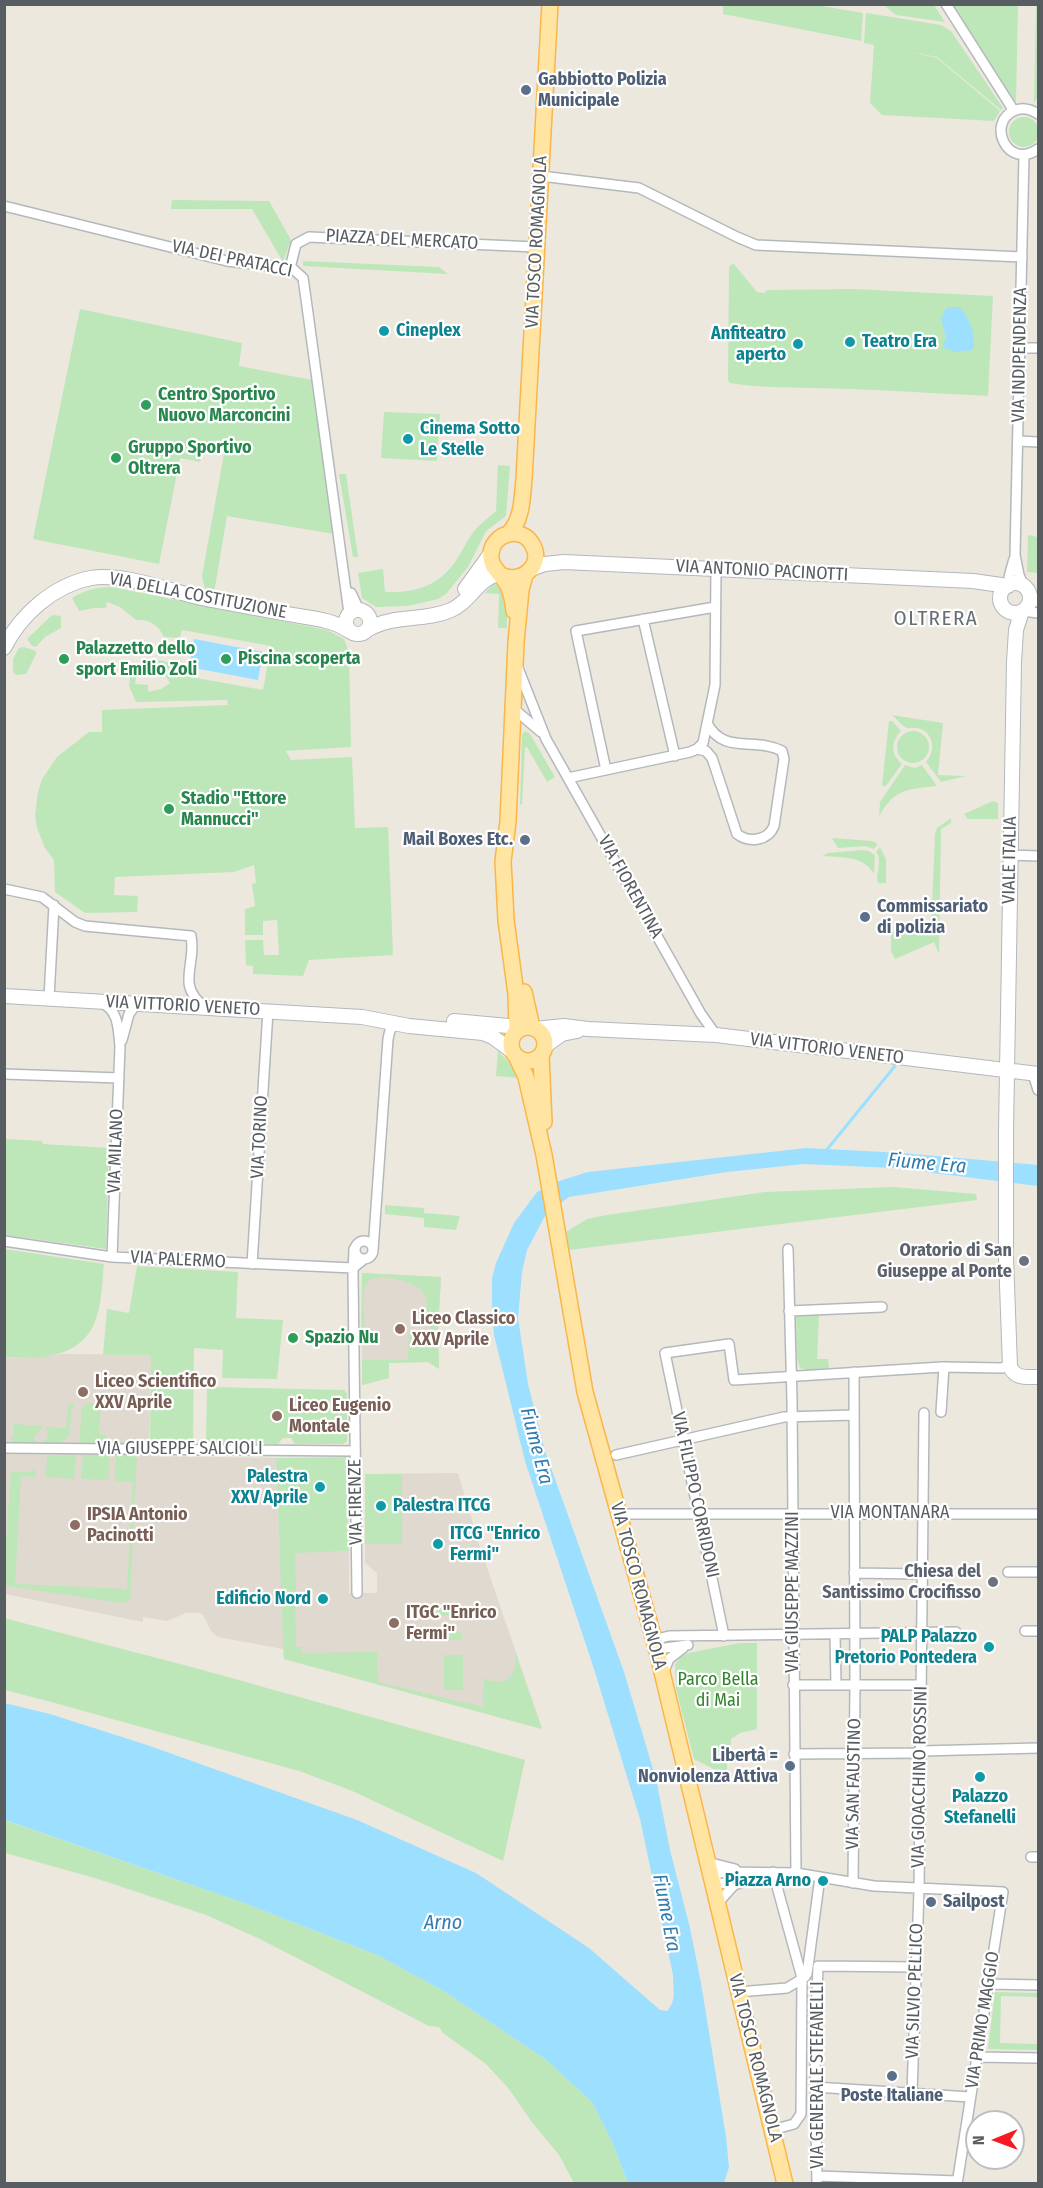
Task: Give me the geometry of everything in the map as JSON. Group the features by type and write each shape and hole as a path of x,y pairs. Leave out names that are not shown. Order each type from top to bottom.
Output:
{"main road":[{"name":"VIA TOSCO ROMAGNOLA","path":"508,534 518,520 524,479 550,4"},
{"name":"VIA TOSCO ROMAGNOLA","path":"524,479 529,529 534,547"},
{"path":"516,642 512,596 493,566 491,553 498,539 508,534 523,536 534,547 535,560 521,590 515,658 508,826 511,842 515,934 525,1006 525,1029"},
{"path":"500,574 513,578 528,572"},
{"path":"525,1029 543,1037 544,1155"},
{"path":"525,1029 511,1040 514,1054 528,1062 535,1060 543,1050"},
{"name":"VIA TOSCO ROMAGNOLA","path":"514,1054 526,1077 544,1155 587,1401 656,1647 786,2184"}],"street":[{"path":"946,4 1014,111"},
{"path":"1037,110 1014,111 1003,123 1001,135 1008,148 1014,153 1024,155 1038,150"},
{"name":"VIA INDIPENDENZA","path":"1024,155 1015,556 1019,575 1026,590"},
{"path":"541,176 639,188 752,244 1022,257"},
{"name":"VIA DEI PRATACCI","path":"4,206 227,261 290,268 300,274 304,285 346,579 356,612"},
{"name":"PIAZZA DEL MERCATO","path":"290,268 296,244 303,238 316,236 536,247"},
{"path":"1020,348 1038,348"},
{"path":"1018,441 1038,442"},
{"name":"VIA ANTONIO PACINOTTI","path":"534,547 540,554 564,562"},
{"path":"440,613 463,592 491,553"},
{"name":"VIA INDIPENDENZA","path":"1009,585 1015,556"},
{"name":"VIA ANTONIO PACINOTTI","path":"528,572 545,564 564,562 986,582 1009,585"},
{"path":"697,749 703,743 715,679 716,569"},
{"name":"VIA DELLA COSTITUZIONE","path":"312,618 336,619 356,612 396,618 424,617 457,606 487,579 500,574"},
{"name":"VIA DELLA COSTITUZIONE","path":"4,648 20,623 47,598 77,582 101,577 123,579 210,600 312,618 339,624 350,631"},
{"name":"VIA ANTONIO PACINOTTI","path":"960,581 984,588 1000,600"},
{"path":"1038,603 1026,590 1016,584 1009,585 1002,592 1000,600 1004,608 1038,613"},
{"path":"1018,611 1029,603 1026,590"},
{"path":"606,770 576,631 715,607"},
{"name":"VIALE ITALIA","path":"1006,1070 1014,650 1018,611"},
{"path":"356,612 370,620 369,629 360,634 350,631 346,624 356,612"},
{"name":"VIA DELLA COSTITUZIONE","path":"369,629 396,618"},
{"path":"643,619 675,756"},
{"name":"VIA FIORENTINA","path":"515,658 546,739 701,1014 716,1035"},
{"path":"514,703 522,700 535,712"},
{"name":"VIA FIORENTINA","path":"514,703 546,739"},
{"path":"707,723 711,731 721,740 776,748 783,753 774,826 770,834 762,838 750,840 738,834 710,755 711,745 721,740"},
{"path":"512,741 520,726 536,727"},
{"path":"568,778 675,756 697,749 705,750 710,755"},
{"path":"1010,855 1038,856"},
{"path":"4,889 35,894 82,926 188,934 192,938 189,988 195,999 206,1007"},
{"path":"49,998 54,905"},
{"name":"VIA VITTORIO VENETO","path":"4,996 362,1017 384,1016 474,1022 525,1029 564,1026 716,1035 1036,1074"},
{"name":"VIA MILANO","path":"97,1001 109,1006 115,1013 120,1046 112,1257"},
{"name":"VIA MILANO","path":"120,1046 129,1014 137,1003"},
{"name":"VIA TORINO","path":"252,1264 268,1011"},
{"name":"VIA VITTORIO VENETO","path":"362,1017 395,1024 483,1033 493,1037 514,1054"},
{"path":"352,1268 371,1255 373,1250 388,1039 390,1030 395,1024"},
{"name":"VIA VITTORIO VENETO","path":"543,1050 566,1033 588,1029"},
{"path":"1006,1070 1009,1365 1013,1373 1021,1377 1038,1377"},
{"path":"4,1074 119,1078"},
{"path":"1036,1074 1038,1090"},
{"name":"VIA PALERMO","path":"4,1240 112,1257 352,1268"},
{"path":"364,1259 358,1257 354,1249 358,1242 364,1240 371,1244 373,1250"},
{"name":"VIA FIRENZE","path":"354,1249 352,1268 357,1593"},
{"name":"VIA GIUSEPPE MAZZINI","path":"788,1249 792,1416 796,1872"},
{"path":"789,1311 882,1306"},
{"name":"VIA FILIPPO CORRIDONI","path":"724,1636 665,1353 729,1344 734,1380 791,1376"},
{"path":"791,1376 944,1368 1002,1368 1009,1365"},
{"path":"941,1412 944,1368"},
{"path":"854,1372 854,1634"},
{"name":"VIA GIOACCHINO ROSSINI","path":"919,1890 924,1413"},
{"path":"616,1455 792,1416 854,1415"},
{"name":"VIA GIUSEPPE SALCIOLI","path":"4,1448 355,1451"},
{"name":"VIA MONTANARA","path":"627,1514 1038,1514"},
{"path":"1008,1572 1038,1572"},
{"path":"854,1573 922,1574"},
{"path":"648,1618 659,1631 679,1636"},
{"path":"1025,1631 1038,1631"},
{"path":"710,1637 688,1645 656,1647 661,1638 679,1636 956,1632"},
{"path":"835,1634 836,1684"},
{"name":"VIA SAN FAUSTINO","path":"853,1883 854,1634"},
{"path":"663,1677 669,1659 688,1645"},
{"path":"793,1685 921,1685"},
{"path":"794,1754 1038,1749"},
{"path":"707,1862 749,1871 796,1872 853,1883 919,1890"},
{"path":"749,1871 722,1873 714,1877 712,1882 726,1884 741,1882 771,1873"},
{"path":"771,1873 805,1976"},
{"path":"772,2130 794,2124 801,2114 801,2002 820,1877"},
{"path":"717,1904 728,1890 741,1882"},
{"name":"VIA PRIMO MAGGIO","path":"919,1890 1003,1892 957,2182"},
{"name":"VIA SILVIO PELLICO","path":"912,2093 919,1890"},
{"path":"738,1992 787,1988 818,1966 916,1967"},
{"name":"VIA GENERALE STEFANELLI","path":"817,2180 815,2087 818,1966"},
{"path":"988,1984 1038,1985"},
{"path":"977,2057 1038,2058"},
{"path":"815,2087 970,2097"},
{"path":"817,2180 957,2182"}],"shaded area":[{"name":"Liceo Classico XXV Aprile","path":"362,1273 441,1277 438,1330 439,1369 428,1362 389,1363 389,1378 362,1385"},
{"path":"63,1354 151,1355 149,1456 276,1458 280,1552 349,1551 349,1593 377,1593 377,1573 365,1563 365,1474 458,1473 478,1541 542,1729 284,1659 283,1649 218,1637 211,1631 200,1613 186,1613 167,1621 143,1617 143,1622 5,1594 4,1357 24,1358"}],"green space":[{"path":"723,4 816,5 863,13 861,41 723,14"},
{"path":"1038,4 1038,97 1034,103 1036,5"},
{"path":"884,5 934,5 945,22 896,15"},
{"path":"952,5 1018,5 1016,103"},
{"path":"866,13 941,25 951,31 1003,108 1001,110 937,57 910,52 937,58 1000,111 994,121 882,115 870,103 874,45 864,43"},
{"path":"1024,117 1035,121 1039,132 1035,143 1024,147 1013,143 1009,132 1013,121"},
{"path":"172,200 269,201 291,240 283,262 252,209 171,209"},
{"path":"303,261 439,267 448,274 303,266"},
{"path":"733,263 757,292 764,293 767,290 854,289 993,296 988,396 857,389 761,387 730,383 728,380 729,267"},
{"name":"Centro Sportivo Nuovo Marconcini","path":"80,309 242,343 239,366 312,380 334,534 227,516 214,593 205,590 202,576 225,448 203,444 200,462 180,458 159,564 33,539"},
{"path":"384,412 440,414 437,461 381,458"},
{"path":"498,465 510,466 506,516 486,531 468,567 446,594 438,599 408,606 376,607 362,598 358,573 383,569 385,592 396,592 424,587 448,571 475,530 496,511"},
{"path":"339,474 346,474 358,557 353,557"},
{"path":"1028,535 1038,537 1038,573 1027,572"},
{"path":"497,583 504,593 507,628 498,628 499,594 485,593"},
{"path":"112,587 327,630 344,639 349,652 351,747 286,751 291,760 352,757 355,828 388,827 393,955 309,960 303,976 253,974 253,966 246,965 245,940 263,940 264,955 279,955 277,920 263,921 263,935 245,935 245,909 255,906 252,884 256,883 254,865 234,872 115,877 114,895 138,896 137,912 85,913 55,892 54,860 45,848 37,828 35,815 42,779 57,757 89,732 102,732 102,710 228,705 227,700 136,702 129,686 131,671 137,673 135,684 148,685 148,692 161,689 170,683 157,663 160,660 175,665 174,674 263,690 271,646 182,630 180,638 164,637 153,624 136,620 120,607 107,602 106,608 79,611 72,598 91,590"},
{"path":"52,615 61,616 61,628 45,637 36,647 32,646 27,639"},
{"path":"24,647 36,651 36,654 26,674 16,675 13,672 13,659 19,648"},
{"path":"892,715 943,723 938,775 966,776 941,782 926,762 932,749 929,736 921,729 905,727"},
{"path":"889,721 892,721 901,731 895,739 893,748 895,756 902,764 885,787 882,785"},
{"path":"526,731 555,777 547,782 525,747 522,804 520,805 522,734"},
{"path":"913,731 924,736 929,747 924,758 913,763 902,758 897,747 902,736"},
{"path":"905,765 915,768 922,765 937,786 902,792 890,801 879,817 880,802"},
{"path":"993,801 998,803 998,819 968,819 964,814"},
{"path":"951,818 951,823 941,829 939,954 934,942 895,959 891,951 891,931 931,931 935,834 937,828"},
{"path":"832,838 872,841 878,844 874,849 865,846 838,848"},
{"path":"880,847 886,859 886,883 878,883 877,879 879,859 876,852"},
{"path":"862,850 875,855 874,874 858,860 822,856 828,853"},
{"path":"498,1051 514,1068 519,1078 496,1076"},
{"path":"5,1139 109,1148 106,1249 5,1235"},
{"path":"893,1187 976,1194 977,1200 569,1250 566,1232 587,1219 765,1192"},
{"path":"385,1205 424,1208 424,1213 460,1216 456,1230 424,1227 424,1218 385,1214"},
{"path":"4,1249 104,1264 101,1299 96,1319 90,1332 81,1342 58,1354 32,1358 5,1357"},
{"path":"137,1266 238,1272 236,1318 283,1320 277,1379 222,1378 223,1350 194,1348 193,1445 150,1444 151,1355 103,1355 107,1309 129,1313"},
{"path":"362,1273 441,1277 438,1330 439,1369 428,1362 389,1363 389,1378 362,1385 362,1360 408,1360 409,1329 421,1338 430,1329 431,1321 426,1316 426,1299 421,1290 410,1283 393,1278 376,1278 366,1285 363,1301 365,1332 361,1332"},
{"path":"819,1315 817,1359 828,1359 829,1368 807,1370 800,1368 797,1359 796,1316"},
{"name":"Liceo Eugenio Montale","path":"211,1387 344,1390 347,1394 347,1441 343,1444 295,1444 291,1438 283,1438 278,1444 210,1444 206,1439 207,1389"},
{"path":"73,1403 69,1435 59,1444 11,1444 14,1424 42,1426 35,1435 34,1439 37,1443 41,1443 48,1437 46,1427 66,1428 68,1404"},
{"path":"88,1403 101,1405 99,1434 106,1435 106,1441 123,1441 123,1445 79,1445 82,1408"},
{"path":"76,1455 74,1479 46,1477 47,1456"},
{"path":"83,1455 110,1455 108,1480 81,1479"},
{"path":"116,1455 137,1455 130,1600 123,1603 6,1586 5,1558 11,1472 31,1472 36,1469 35,1477 21,1476 15,1584 127,1589 133,1482 115,1481"},
{"path":"346,1457 349,1551 295,1553 296,1594 303,1594 303,1605 295,1605 296,1647 302,1647 302,1653 377,1652 378,1682 483,1707 484,1678 498,1682 509,1678 515,1668 516,1654 542,1729 284,1659 276,1458"},
{"path":"365,1474 402,1474 402,1544 365,1544"},
{"path":"424,1607 464,1607 464,1615 424,1616"},
{"path":"4,1618 199,1669 525,1760 503,1861 350,1790 299,1771 5,1690"},
{"path":"429,1632 461,1632 461,1640 429,1640"},
{"name":"Parco Bella di Mai","path":"740,1643 757,1643 757,1729 740,1733 731,1739 731,1750 727,1751 727,1776 694,1759 676,1689 675,1664 688,1653"},
{"path":"444,1655 463,1655 463,1690 444,1690"},
{"path":"4,1820 244,1903 377,1955 442,1990 545,2059 592,2102 613,2144 628,2183 574,2183 559,2155 509,2089 486,2064 443,2033 439,2027 429,2026 258,1938 206,1915 95,1878 5,1853"},
{"path":"995,1992 1038,1993 1038,1997 1001,1996 1000,2043 1038,2044 1038,2050 988,2049"}],"water":[{"path":"947,307 959,307 966,316 973,333 973,350 956,352 944,348 946,338 941,318"},
{"name":"Piscina scoperta","path":"194,639 263,652 258,680 189,667"},
{"name":"Arno","path":"807,1148 902,1153 1038,1165 1038,1186 893,1168 804,1164 727,1172 569,1197 546,1214 527,1250 522,1272 518,1318 528,1384 545,1451 624,1672 656,1779 701,1983 726,2137 729,2167 724,2183 628,2183 613,2144 592,2102 545,2059 442,1990 377,1955 244,1903 5,1820 4,1703 50,1714 147,1745 357,1820 476,1873 589,1948 660,2010 667,2011 673,1999 673,1975 640,1819 594,1669 525,1461 494,1335 492,1278 496,1263 514,1223 537,1192 559,1181 588,1172"}],"waterway":[{"path":"825,1152 895,1066"}],"place":[{"name":"Gabbiotto Polizia Municipale","path":"526,90"},
{"name":"Cineplex","path":"384,331"},
{"name":"Teatro Era","path":"850,342"},
{"name":"Anfiteatro aperto","path":"798,344"},
{"name":"Centro Sportivo Nuovo Marconcini","path":"146,405"},
{"name":"Cinema Sotto Le Stelle","path":"408,439"},
{"name":"Gruppo Sportivo Oltrera","path":"116,458"},
{"name":"Palazzetto dello sport Emilio Zoli","path":"64,659"},
{"name":"Piscina scoperta","path":"226,659"},
{"name":"Stadio \"Ettore Mannucci\"","path":"169,809"},
{"name":"Mail Boxes Etc.","path":"525,840"},
{"name":"Commissariato di polizia","path":"865,917"},
{"name":"Oratorio di San Giuseppe al Ponte","path":"1024,1261"},
{"name":"Liceo Classico XXV Aprile","path":"400,1329"},
{"name":"Spazio Nu","path":"293,1338"},
{"name":"Liceo Scientifico XXV Aprile","path":"83,1392"},
{"name":"Liceo Eugenio Montale","path":"277,1416"},
{"name":"Palestra XXV Aprile","path":"320,1487"},
{"name":"Palestra ITCG","path":"381,1506"},
{"name":"IPSIA Antonio Pacinotti","path":"75,1525"},
{"name":"ITCG \"Enrico Fermi\"","path":"438,1544"},
{"name":"Chiesa del Santissimo Crocifisso","path":"993,1582"},
{"name":"Edificio Nord","path":"323,1599"},
{"name":"ITGC \"Enrico Fermi\"","path":"394,1623"},
{"name":"PALP Palazzo Pretorio Pontedera","path":"989,1647"},
{"name":"Libertà = Nonviolenza Attiva","path":"790,1766"},
{"name":"Palazzo Stefanelli","path":"980,1777"},
{"name":"Piazza Arno","path":"823,1881"},
{"name":"Sailpost","path":"931,1902"},
{"name":"Poste Italiane","path":"892,2076"}],"district":[{"name":"OLTRERA","path":"936,619"}],"water label":[{"name":"Fiume Era","path":"927,1164"},
{"name":"Fiume Era","path":"536,1446"},
{"name":"Fiume Era","path":"666,1913"}]}
